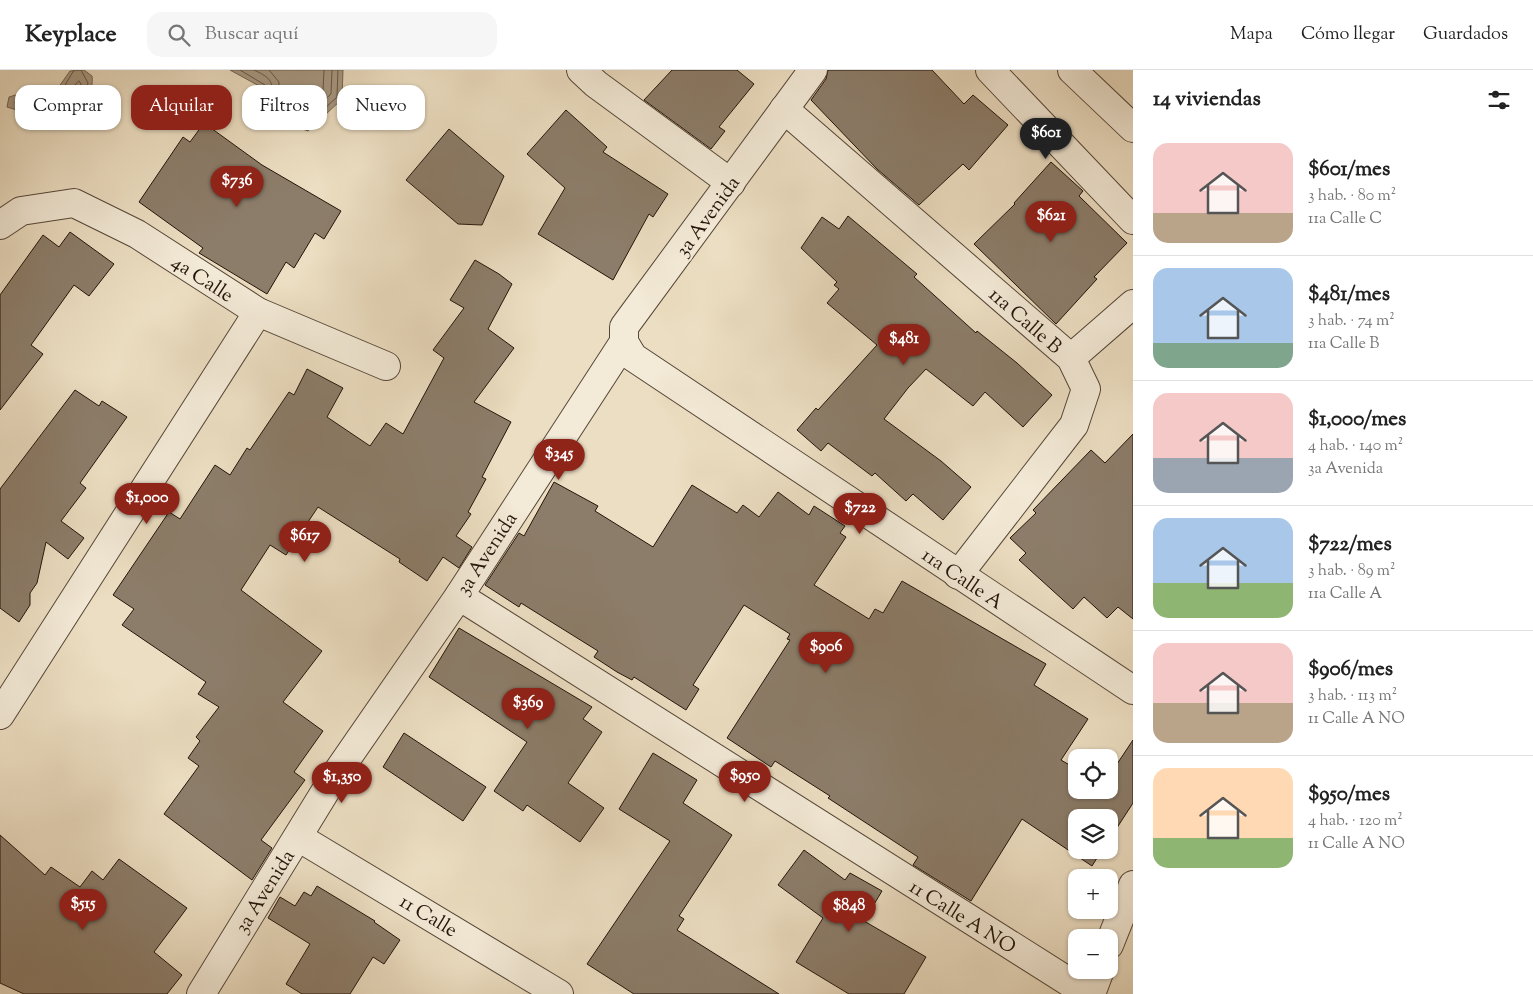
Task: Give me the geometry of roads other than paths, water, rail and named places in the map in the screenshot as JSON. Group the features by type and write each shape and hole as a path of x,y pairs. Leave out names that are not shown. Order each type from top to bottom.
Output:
{"street":[{"path":"581,70 596,84 731,184"},
{"name":"3a Avenida","path":"201,994 336,774 459,596 624,342 624,328 813,70"},
{"path":"990,70 1133,220"},
{"path":"1072,70 1133,128"},
{"name":"11a Calle B","path":"784,109 1070,358 1086,390 1074,426 958,575"},
{"name":"4a Calle","path":"10,218 74,203 137,234 258,312 386,366"},
{"path":"1070,358 1133,304"},
{"path":"0,715 258,312"},
{"name":"11a Calle A","path":"624,342 633,357 1133,690"},
{"name":"11 Calle A NO","path":"459,596 1089,994"},
{"name":"11 Calle","path":"298,837 559,994"},
{"path":"1115,929 1133,885"},
{"path":"1089,994 1096,979"}],"water":[{"path":"84,70 92,76 92,85 60,85 70,71"},
{"path":"230,70 343,70 342,85 337,85 337,104 327,113 327,85 257,85"},
{"path":"15,95 15,109 7,107 9,97"}]}
